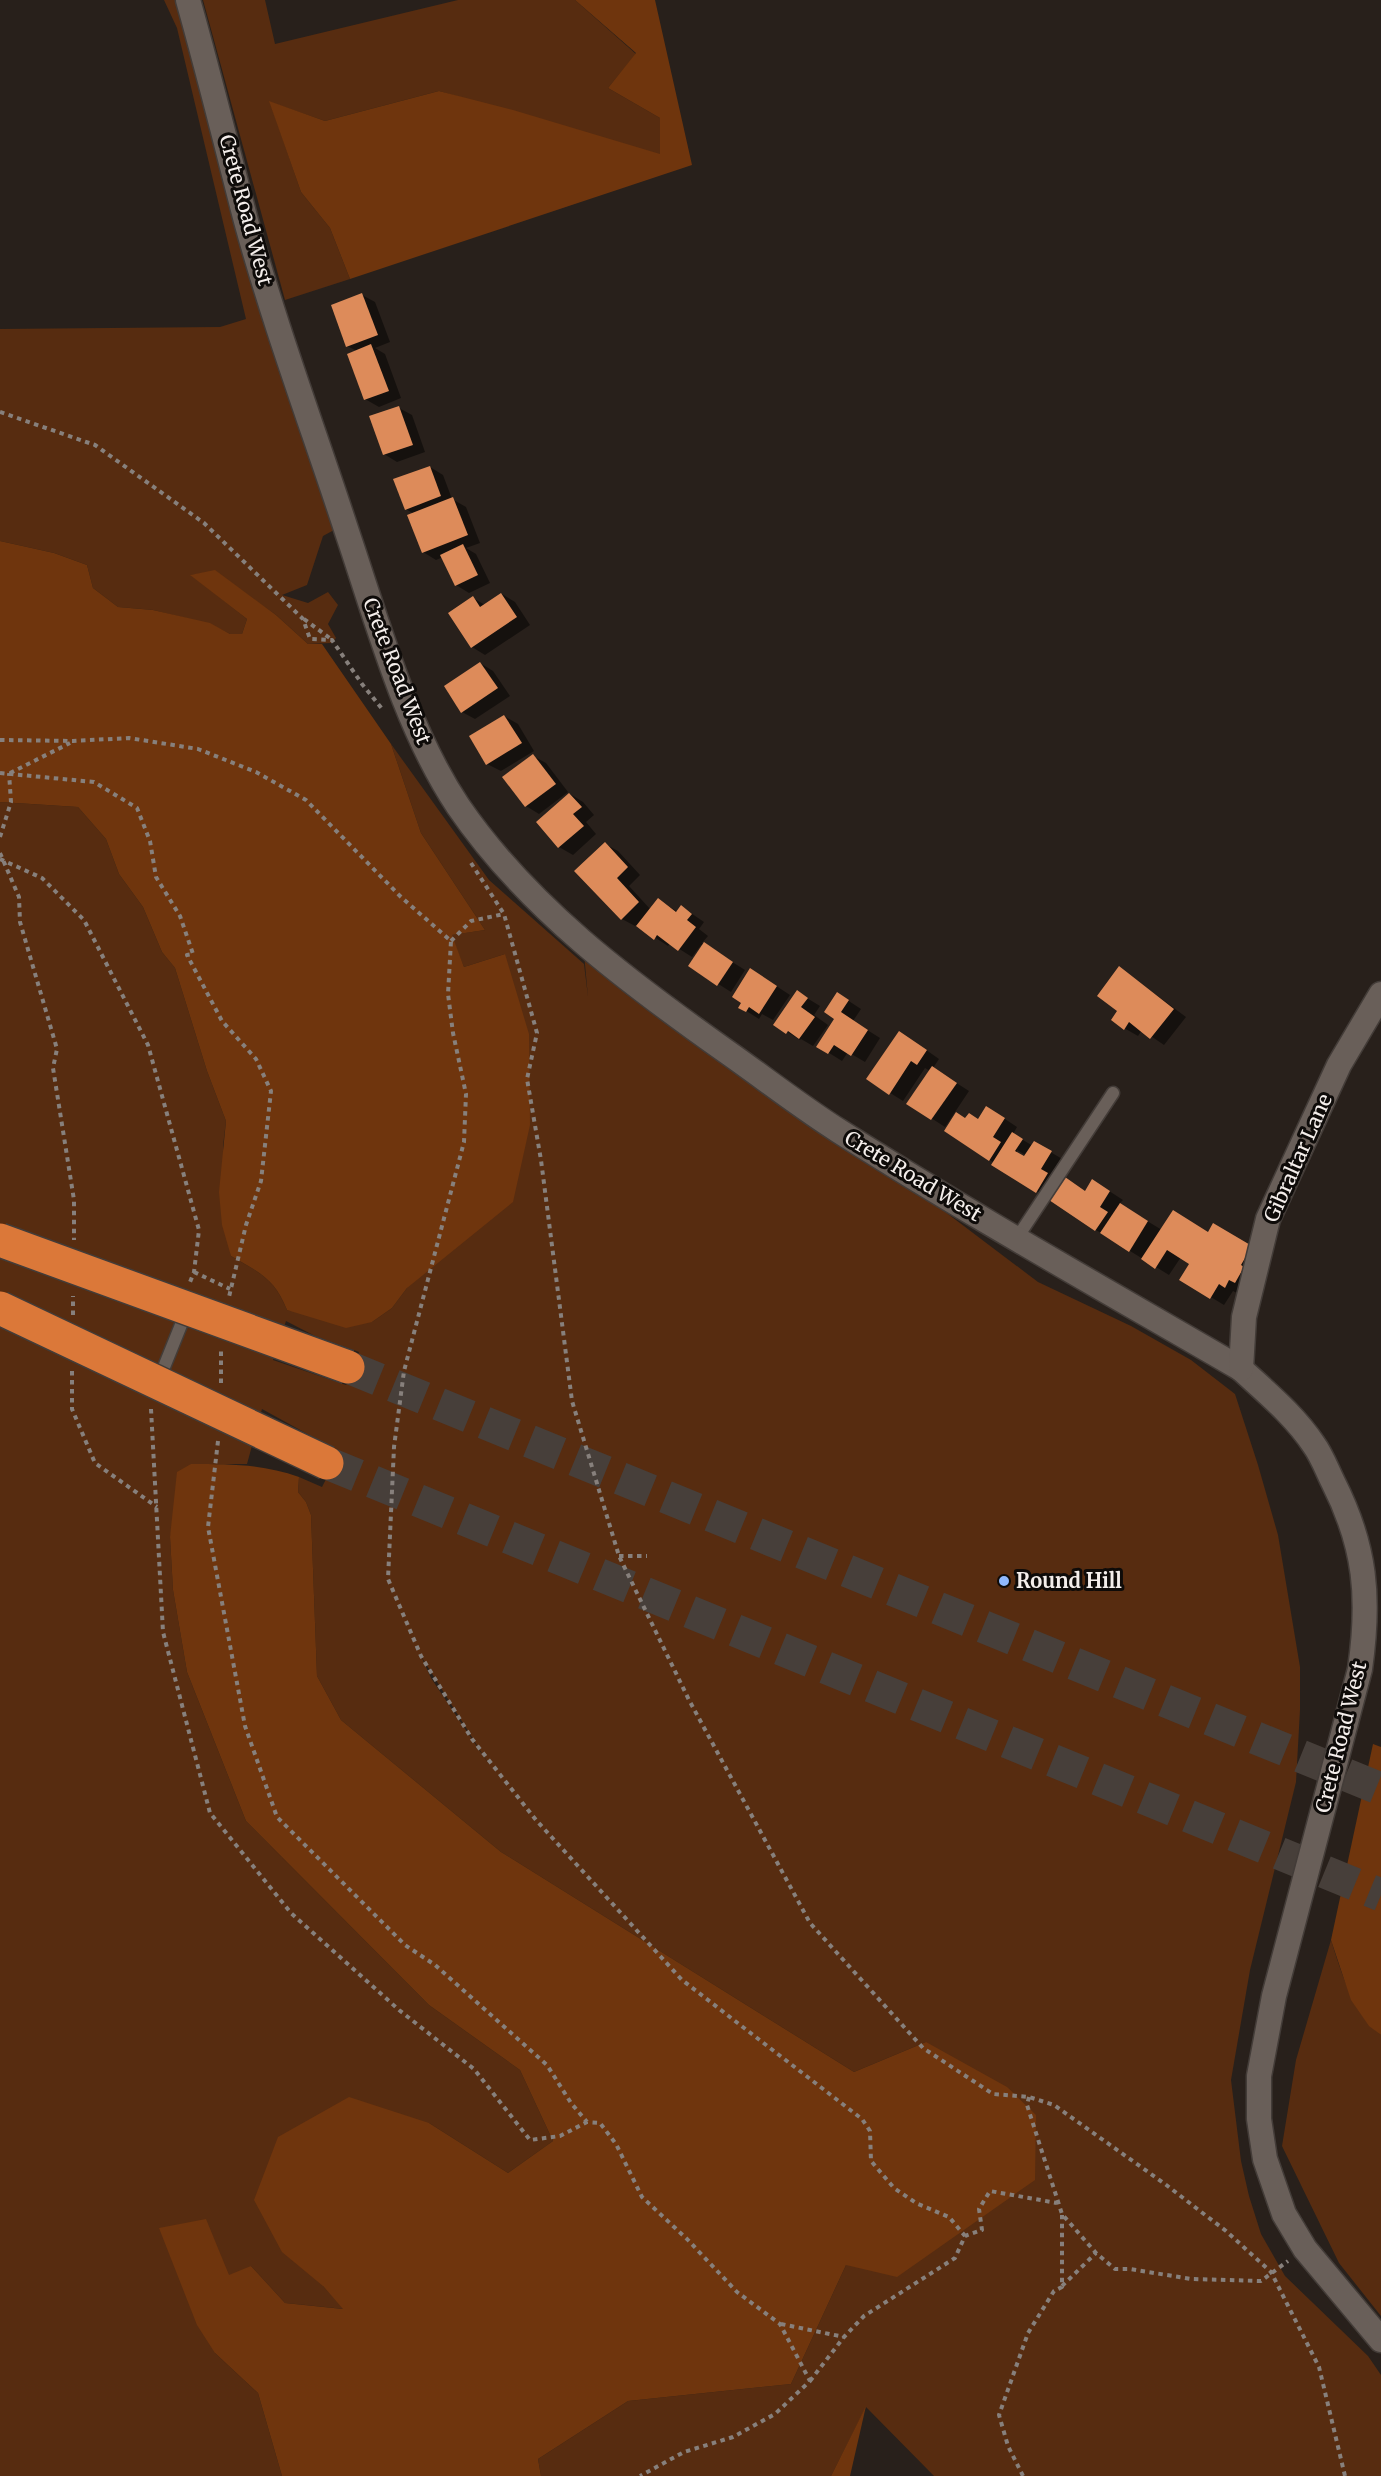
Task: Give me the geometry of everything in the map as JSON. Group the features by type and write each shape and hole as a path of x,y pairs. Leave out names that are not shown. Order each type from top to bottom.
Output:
{"highway":[{"path":"0,1240 186,1300 348,1367"},
{"path":"0,1308 154,1391 327,1463"}],"street":[{"name":"Crete Road West","path":"188,0 269,299 365,585 416,727 455,801 482,838 560,923 665,1007 835,1129 1241,1369 1280,1405 1315,1446 1347,1509 1358,1547 1366,1585 1366,1627 1360,1669 1274,1996 1259,2076 1259,2119 1265,2160 1284,2214 1305,2249 1381,2340"},
{"name":"Gibraltar Lane","path":"1241,1369 1244,1317 1268,1219 1340,1065 1381,994"}],"lane":[{"path":"1017,1238 1113,1093"},
{"path":"154,1391 186,1300"}],"path":[{"path":"0,412 95,445 204,524 303,618 332,639 362,684 384,711"},
{"path":"303,618 310,639 332,639"},
{"path":"0,740 73,741 129,738 198,749 256,772 306,800 400,897 451,941"},
{"path":"9,773 73,741"},
{"path":"0,768 9,773"},
{"path":"0,773 94,782 137,808 150,841 156,877 180,916 187,936 193,954 187,955 217,1014 256,1059 271,1091 261,1181 246,1225 228,1299"},
{"path":"0,837 11,802 9,773"},
{"path":"465,853 482,884 504,914 537,1033 527,1079 541,1160 572,1401 619,1556 689,1700 810,1923 922,2048 993,2094 1029,2097 1054,2105 1165,2184 1226,2231 1271,2272 1318,2367 1345,2476"},
{"path":"0,857 19,897 20,922 57,1049 53,1068 74,1200 74,1246"},
{"path":"0,857 42,878 84,920 148,1045 199,1230 194,1272 186,1300"},
{"path":"504,914 471,921 451,941 448,994 453,1033 466,1094 464,1142 404,1371 394,1447 388,1579 421,1656 472,1739 536,1820 682,1980 862,2119 870,2131 871,2161 894,2188 916,2203 948,2217 965,2236"},
{"path":"194,1272 230,1289"},
{"path":"73,1293 73,1316"},
{"path":"221,1340 221,1386"},
{"path":"72,1363 72,1409 95,1463 157,1507"},
{"path":"154,1391 163,1632 210,1813 291,1913 399,2010 474,2069 530,2140 560,2136 587,2122 600,2123 616,2144 642,2197 687,2239 737,2292 780,2324 844,2337"},
{"path":"220,1432 208,1527 245,1726 277,1817 405,1944 435,1965 547,2065 571,2103 587,2122"},
{"path":"619,1556 647,1556"},
{"path":"1029,2097 1027,2105 1062,2214 1096,2253 1115,2269 1130,2269 1191,2279 1261,2281 1286,2263"},
{"path":"640,2476 684,2452 732,2437 775,2414 810,2381 844,2337 864,2316 955,2258 965,2236 982,2230 980,2209 990,2191 1057,2203"},
{"path":"1062,2214 1062,2287"},
{"path":"1023,2476 1008,2446 999,2415 1028,2333 1054,2291 1062,2287 1096,2253"},
{"path":"780,2324 810,2381"}],"shaded area":[{"path":"164,0 178,0 334,530 323,536 307,585 282,595 308,603 328,592 338,605 328,624 336,638 331,643 308,644 276,615 215,571 191,575 247,619 242,634 230,634 210,624 153,610 118,607 93,588 87,565 54,553 0,541 0,329 220,327 246,319 177,28"},
{"path":"203,0 265,0 275,44 458,0 575,0 636,54 608,88 660,118 661,155 439,91 325,121 270,102 301,192 330,228 350,279 285,300"},
{"path":"575,0 655,0 692,165 350,279 330,228 301,192 269,101 325,121 439,91 513,110 660,154 660,118 608,88 636,53"},
{"path":"0,541 54,553 87,565 93,588 118,607 153,610 210,623 230,634 242,634 247,619 190,575 215,570 276,615 308,644 322,644 391,744 421,833 485,930 452,935 464,967 505,954 529,1034 530,1125 513,1202 407,1288 392,1308 372,1322 346,1328 287,1310 277,1291 265,1277 231,1256 222,1225 219,1192 226,1121 207,1071 175,968 162,952 143,907 119,874 106,839 78,807 0,802"},
{"path":"391,744 489,880 584,964 588,997 584,953 911,1186 1038,1282 1131,1326 1191,1360 1235,1394 1278,1535 1300,1667 1296,1782 1250,1970 1231,2080 1241,2161 1261,2234 1285,2276 1368,2356 1381,2375 1381,2476 934,2476 866,2407 831,2476 541,2476 538,2459 628,2401 791,2384 846,2265 926,2042 854,2072 501,1852 341,1720 317,1676 311,1515 306,1502 298,1492 299,1477 322,1487 340,1452 262,1409 247,1464 191,1464 170,1537 173,1590 187,1672 246,1821 429,2005 520,2070 553,2141 508,2173 429,2123 323,2286 344,2309 285,2303 251,2266 215,2353 258,2393 282,2476 0,2476 0,802 78,807 106,839 119,874 143,907 162,952 175,968 207,1071 226,1121 223,1146 231,1256 265,1277 277,1291 287,1310 372,1322 392,1308 407,1288 505,954 464,967 451,935 485,930 421,833","holes":["286,1321 315,1336 359,1352 350,1381 346,1385 273,1360","421,1656 490,1766 431,1678"]},
{"path":"191,1464 259,1467 299,1477 298,1492 306,1502 311,1515 317,1676 341,1720 501,1852 854,2072 926,2042 1007,2087 1036,2115 1035,2180 897,2277 846,2265 791,2384 628,2401 538,2459 541,2476 282,2476 258,2393 215,2353 197,2325 159,2228 206,2219 229,2275 251,2266 285,2303 343,2309 323,2286 282,2252 254,2200 278,2137 349,2097 429,2123 508,2173 553,2141 520,2070 429,2005 246,1821 187,1672 173,1590 170,1537 177,1472"},
{"path":"1373,1744 1381,1747 1381,2035 1369,2026 1351,2000 1331,1940"},
{"path":"1331,1940 1349,1991 1371,2026 1381,2035 1381,2316 1339,2263 1282,2146 1296,2060"},
{"path":"866,2406 850,2476 831,2476"}],"building":[{"path":"362,293 378,335 346,347 331,305"},
{"path":"371,344 389,391 364,400 347,354"},
{"path":"399,406 413,445 383,455 369,416"},
{"path":"430,466 441,496 405,510 393,479"},
{"path":"453,497 468,535 422,553 407,515"},
{"path":"463,544 478,575 455,586 440,555"},
{"path":"501,593 517,617 471,648 448,613 473,596 480,607"},
{"path":"480,662 498,688 461,713 444,686"},
{"path":"504,715 522,743 486,765 469,736"},
{"path":"533,754 556,784 525,807 502,777"},
{"path":"569,793 582,807 573,814 584,826 558,848 536,822"},
{"path":"605,842 628,867 617,878 639,902 621,920 574,871"},
{"path":"658,898 676,912 681,905 692,914 687,920 696,927 678,951 657,935 654,940 636,926"},
{"path":"704,942 733,962 717,986 688,966"},
{"path":"1119,966 1174,1009 1150,1039 1129,1022 1124,1030 1111,1020 1117,1011 1097,996"},
{"path":"750,968 777,986 759,1014 749,1007 746,1012 738,1008 741,1003 732,997"},
{"path":"797,990 808,998 801,1007 815,1017 799,1039 788,1031 786,1034 773,1025"},
{"path":"837,992 849,1000 841,1012 868,1030 851,1056 834,1045 828,1054 816,1047 834,1019 824,1012"},
{"path":"899,1031 927,1050 917,1065 911,1061 889,1095 866,1079"},
{"path":"932,1066 957,1083 931,1120 906,1104"},
{"path":"986,1106 1005,1118 993,1137 1001,1142 989,1161 944,1131 956,1112 965,1118 969,1113 978,1119"},
{"path":"1012,1132 1023,1139 1015,1151 1024,1156 1034,1141 1052,1151 1041,1169 1048,1173 1036,1193 991,1165"},
{"path":"1065,1177 1085,1191 1092,1179 1110,1191 1100,1207 1108,1212 1095,1231 1049,1200"},
{"path":"1120,1203 1148,1221 1129,1252 1100,1233"},
{"path":"1173,1210 1208,1232 1213,1223 1252,1246 1241,1265 1244,1267 1235,1283 1229,1280 1225,1288 1219,1284 1210,1299 1179,1280 1189,1264 1167,1250 1155,1269 1141,1259"}],"tunnel":[{"path":"348,1367 1381,1789"},
{"path":"327,1463 1381,1895"}],"place":[{"name":"Round Hill","path":"1004,1581"}]}
